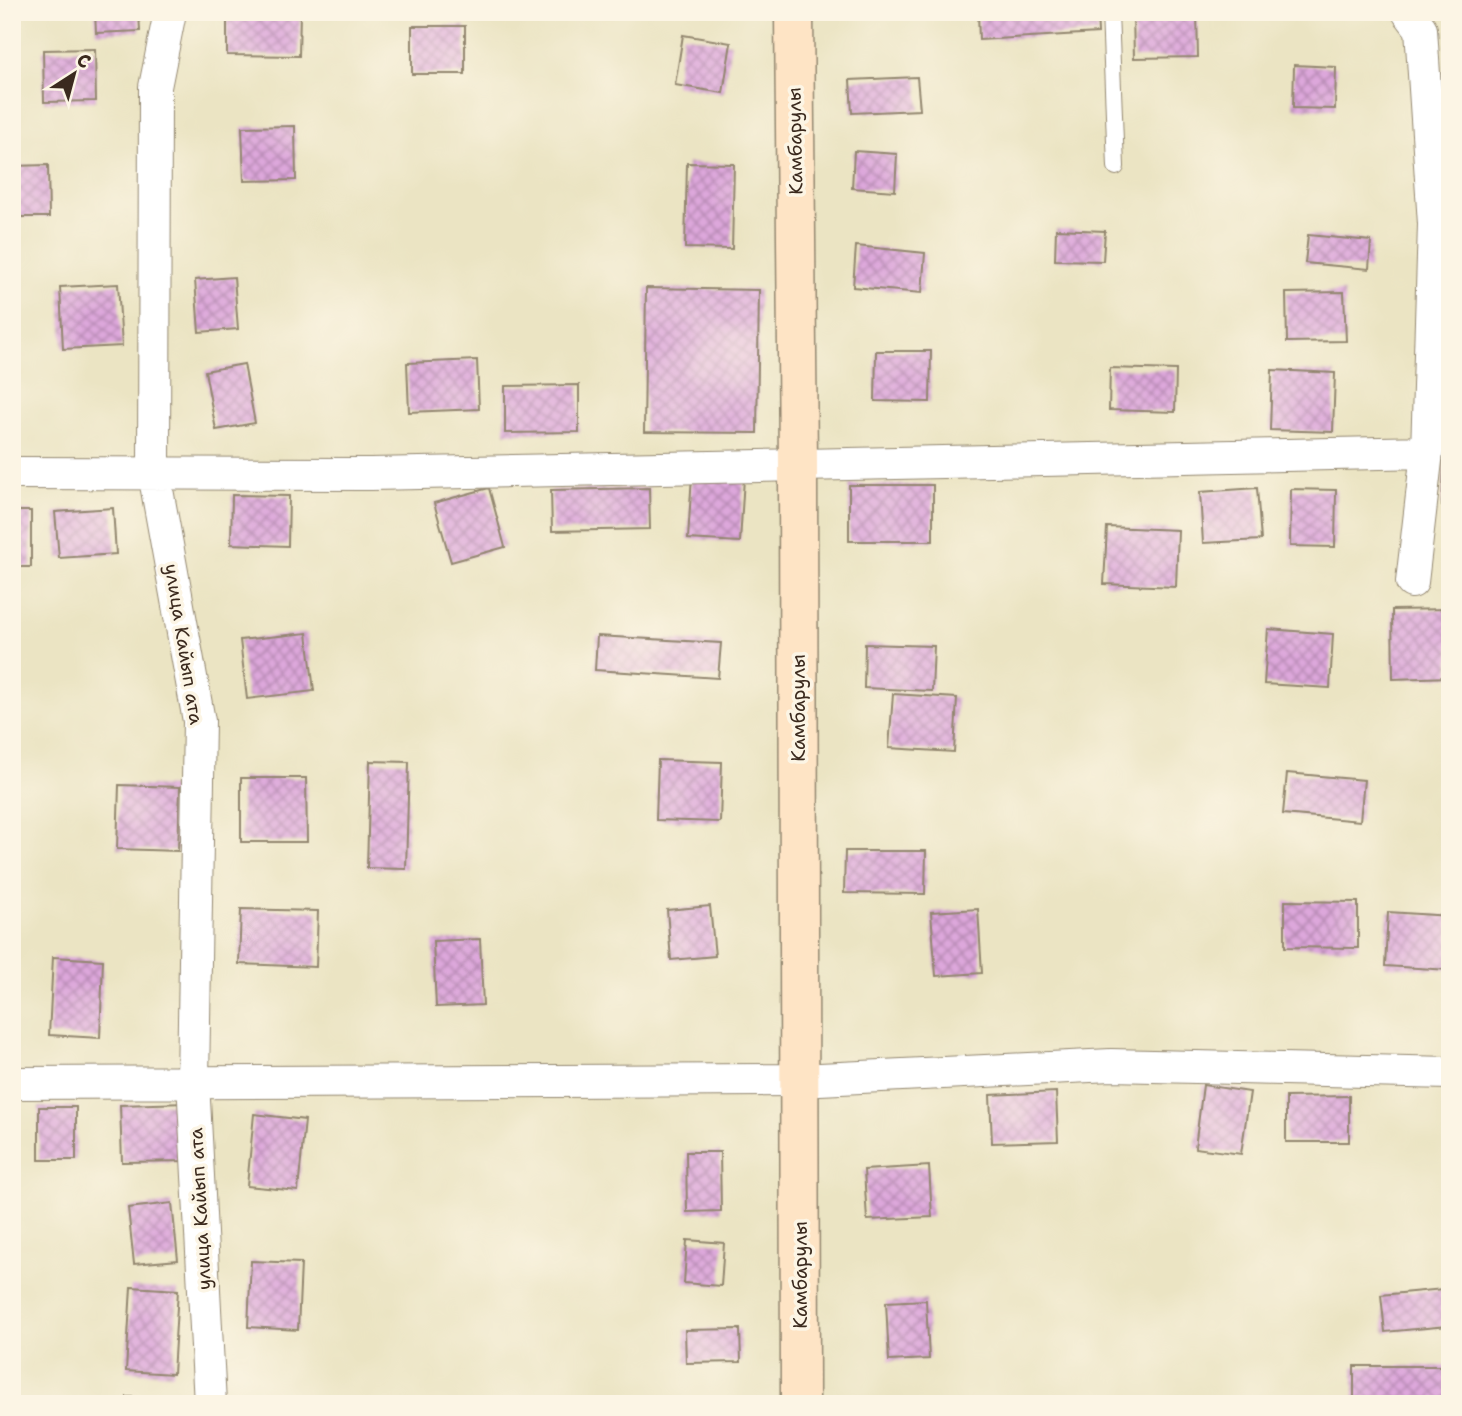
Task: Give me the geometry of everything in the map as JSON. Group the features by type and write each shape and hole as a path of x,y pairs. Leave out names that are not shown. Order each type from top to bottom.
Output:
{"street":[{"name":"улица Кайып ата","path":"170,12 155,87 154,473 199,720 193,1081 210,1404"},
{"name":"Камбарулы","path":"794,12 800,1404"},
{"path":"1408,12 1421,29 1434,223 1427,452 1412,582"},
{"path":"12,473 371,474 1427,452"},
{"path":"12,1083 799,1080 1111,1065 1450,1073"}],"lane":[{"path":"1110,12 1116,167"}],"building":[{"path":"95,12 139,12 140,31 96,33"},
{"path":"227,12 300,12 299,56 227,55"},
{"path":"978,12 1097,12 1098,33 979,40"},
{"path":"1133,12 1197,12 1198,57 1134,58"},
{"path":"412,26 465,26 465,74 412,74"},
{"path":"683,35 731,43 723,93 675,85"},
{"path":"95,49 96,101 44,102 43,50"},
{"path":"1294,65 1336,67 1335,109 1293,108"},
{"path":"917,77 920,110 852,113 850,80"},
{"path":"295,126 296,180 244,181 242,127"},
{"path":"854,151 897,154 895,191 852,188"},
{"path":"687,163 734,164 732,249 685,248"},
{"path":"48,165 49,217 12,217 12,166"},
{"path":"1056,229 1105,231 1103,261 1055,260"},
{"path":"1308,235 1371,241 1369,269 1305,263"},
{"path":"856,246 925,253 922,293 853,287"},
{"path":"234,277 238,329 199,332 195,280"},
{"path":"118,284 122,346 63,349 60,287"},
{"path":"646,288 759,290 757,433 644,432"},
{"path":"1344,292 1346,341 1287,342 1286,293"},
{"path":"876,351 931,351 930,402 875,401"},
{"path":"477,360 479,409 409,412 407,363"},
{"path":"244,364 255,423 216,430 205,371"},
{"path":"1110,368 1176,370 1175,412 1109,410"},
{"path":"1272,370 1335,373 1333,432 1270,430"},
{"path":"579,385 579,432 505,433 505,386"},
{"path":"1445,457 1450,457 1450,506 1442,506"},
{"path":"692,475 744,478 740,542 688,539"},
{"path":"849,485 933,485 933,541 849,541"},
{"path":"489,488 505,547 451,562 434,503"},
{"path":"649,488 650,529 552,531 551,490"},
{"path":"1257,488 1261,540 1203,543 1200,492"},
{"path":"1291,489 1336,490 1335,547 1290,546"},
{"path":"232,495 289,496 288,546 231,544"},
{"path":"113,508 116,554 59,558 55,512"},
{"path":"12,511 31,511 31,567 12,567"},
{"path":"1107,527 1178,530 1176,587 1104,584"},
{"path":"1450,609 1450,677 1393,679 1392,610"},
{"path":"1268,629 1333,634 1330,688 1264,684"},
{"path":"307,633 314,691 247,699 240,640"},
{"path":"597,636 721,643 718,678 595,670"},
{"path":"865,644 934,646 932,691 864,688"},
{"path":"893,694 957,698 954,752 889,748"},
{"path":"658,760 722,762 720,822 656,820"},
{"path":"370,761 409,762 406,869 367,868"},
{"path":"1287,773 1364,780 1360,821 1283,814"},
{"path":"241,778 306,778 307,842 241,842"},
{"path":"119,785 180,787 178,851 117,849"},
{"path":"845,851 926,851 925,894 844,893"},
{"path":"1285,901 1358,902 1358,948 1285,947"},
{"path":"710,906 715,956 671,960 667,910"},
{"path":"241,909 318,911 316,967 239,964"},
{"path":"978,909 982,973 936,976 931,912"},
{"path":"1388,912 1450,916 1450,970 1385,966"},
{"path":"480,939 483,1005 436,1007 433,941"},
{"path":"53,957 103,960 100,1038 49,1035"},
{"path":"1203,1085 1250,1092 1241,1154 1195,1148"},
{"path":"1056,1092 1058,1141 992,1143 990,1095"},
{"path":"1349,1096 1349,1142 1286,1142 1286,1097"},
{"path":"187,1103 188,1161 122,1162 120,1105"},
{"path":"39,1107 76,1107 76,1160 39,1160"},
{"path":"254,1114 305,1120 298,1191 247,1186"},
{"path":"686,1152 720,1152 721,1211 687,1212"},
{"path":"929,1166 932,1217 867,1220 864,1170"},
{"path":"172,1203 178,1260 134,1264 128,1208"},
{"path":"687,1240 724,1243 721,1286 684,1283"},
{"path":"251,1261 301,1263 298,1330 248,1327"},
{"path":"131,1287 178,1290 173,1374 126,1371"},
{"path":"1443,1289 1447,1326 1385,1332 1381,1295"},
{"path":"926,1300 929,1359 889,1361 886,1302"},
{"path":"740,1329 741,1362 686,1363 685,1330"},
{"path":"1354,1366 1450,1366 1450,1403 1354,1402"},
{"path":"127,1397 181,1397 181,1404 127,1404"}]}
